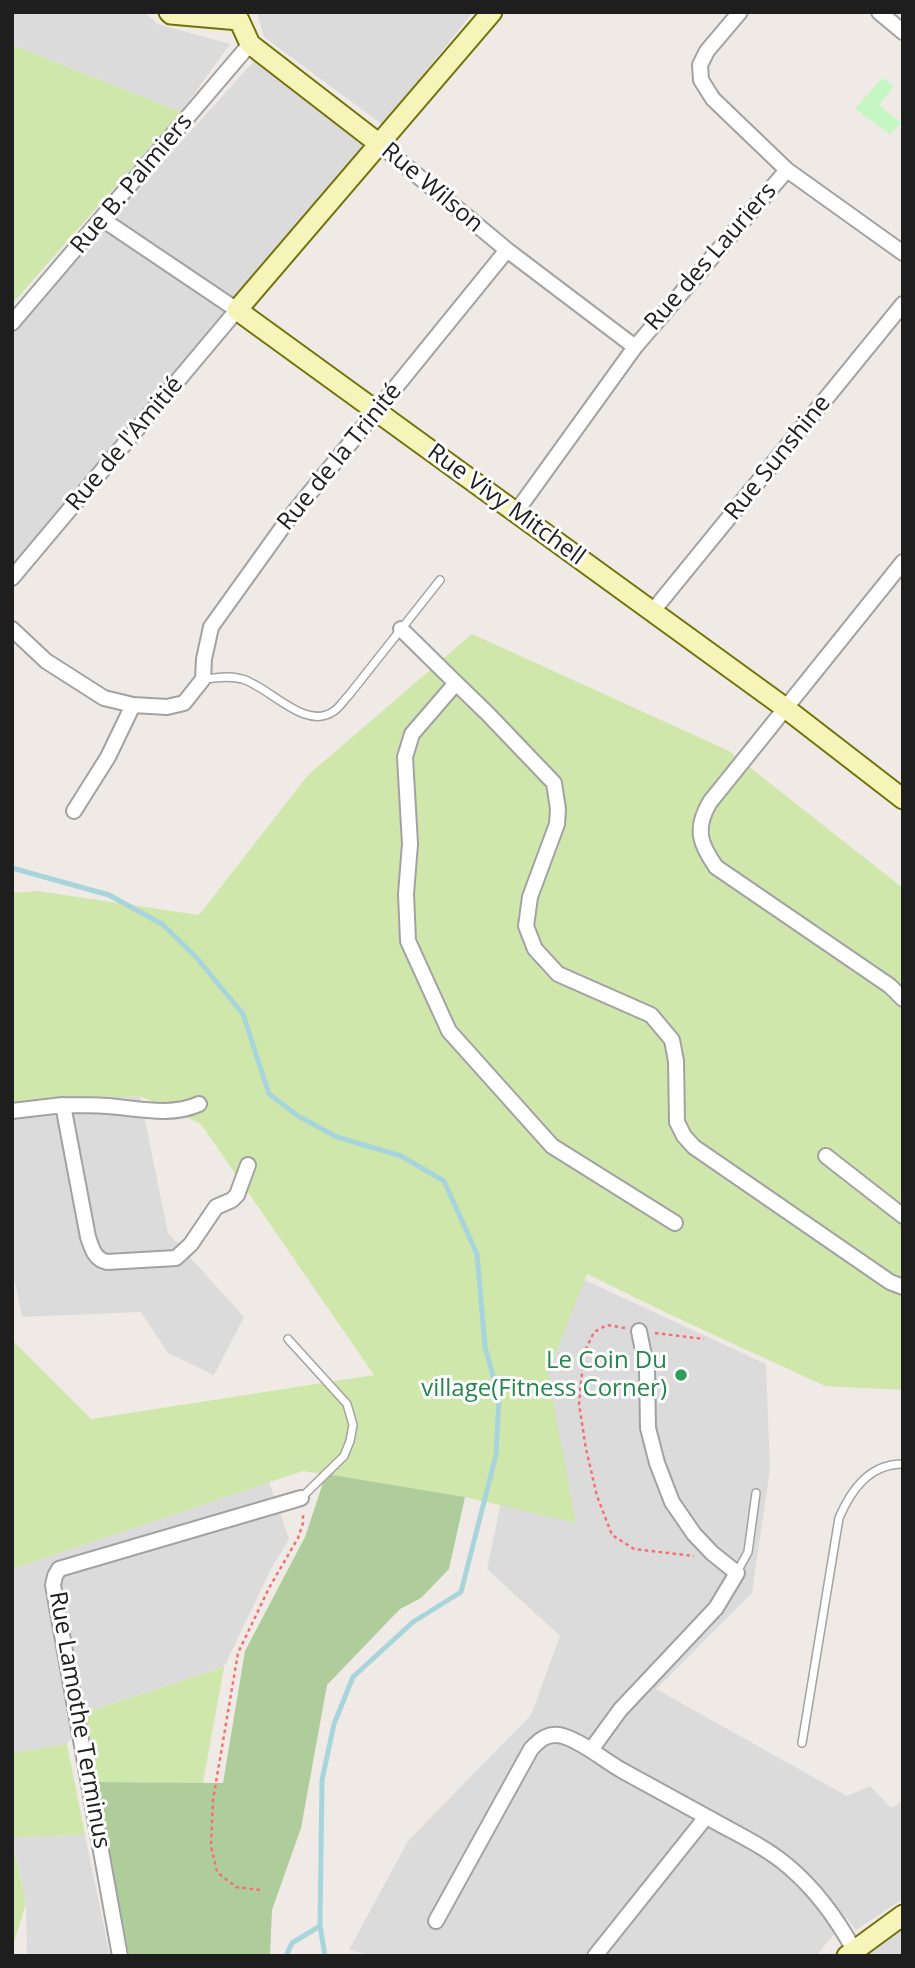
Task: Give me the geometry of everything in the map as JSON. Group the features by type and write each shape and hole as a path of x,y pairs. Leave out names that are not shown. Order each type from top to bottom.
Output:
{"street":[{"path":"169,12 239,16"},
{"path":"237,310 492,12"},
{"name":"Rue des Lauriers","path":"516,512 635,347 787,170 713,99 701,80 700,65 707,51 740,12"},
{"path":"879,12 903,32"},
{"name":"Rue Wilson","path":"239,16 250,44 378,143 507,250 635,347"},
{"name":"Rue B. Palmiers","path":"12,323 250,44"},
{"path":"787,170 903,253"},
{"name":"Rue Vivy Mitchell","path":"102,219 237,310 516,512 784,707 903,799"},
{"name":"Rue de la Trinité","path":"203,679 206,642 211,627 287,520 507,250"},
{"name":"Rue Sunshine","path":"652,611 903,304"},
{"name":"Rue de l'Amitié","path":"12,578 237,310"},
{"path":"903,562 710,802 700,827 704,848 716,867 890,986 903,999"},
{"path":"12,629 46,661 104,698 133,705 167,707 184,703 203,679"},
{"path":"401,629 554,783 558,809 556,824 530,897 526,926 535,949 558,974 651,1015 672,1040 676,1061 677,1122 694,1147 890,1282 903,1287"},
{"path":"456,683 412,734 405,757 410,844 406,894 408,941 449,1031 552,1146 676,1223"},
{"path":"74,811 108,757 133,705"},
{"path":"12,1111 63,1105 108,1106 131,1110 185,1110 199,1104"},
{"path":"63,1105 88,1237 100,1261 177,1258 191,1244 216,1207 237,1195 248,1165"},
{"path":"826,1156 903,1216"},
{"path":"591,1749 620,1710 716,1608 737,1573 694,1534 672,1502 657,1463 648,1428 647,1370 639,1331"},
{"name":"Rue Lamothe Terminus","path":"120,1956 53,1585 55,1576 59,1569 301,1498"},
{"path":"436,1921 531,1749 539,1740 549,1735 562,1736 591,1749 616,1767 760,1846 788,1866 840,1925 851,1953 903,1915"},
{"path":"594,1956 706,1817"}],"lane":[{"path":"203,679 244,679 305,715 321,718 335,711 440,580"},
{"path":"288,1339 347,1404 353,1425 344,1456 301,1498"},
{"path":"802,1743 839,1518 847,1499 859,1483 877,1469 903,1464"},
{"path":"737,1573 748,1552 756,1493"}],"path":[{"path":"704,1339 607,1325 594,1332 584,1353 579,1404 597,1496 612,1535 634,1549 718,1558"},
{"path":"260,1890 236,1887 217,1872 211,1846 213,1800 238,1653 298,1538 303,1524 301,1498"}],"shaded area":[{"path":"12,12 144,12 158,24 230,44 181,112 12,45"},
{"path":"257,12 473,12 383,125 264,37"},
{"path":"255,60 367,145 218,319 12,568 12,329"},
{"path":"140,1096 168,1233 244,1317 214,1375 168,1353 141,1312 22,1317 12,1267 12,1105"},
{"path":"526,1255 766,1364 770,1469 752,1593 656,1689 847,1796 870,1786 891,1808 903,1801 903,1899 856,1930 847,1918 816,1956 374,1956 349,1950 408,1841 531,1715 560,1636 487,1569 520,1412"},
{"path":"269,1482 289,1539 271,1569 224,1667 90,1711 67,1744 12,1753 12,1569"},
{"path":"85,1835 110,1956 27,1956 26,1904 12,1837"},
{"path":"903,1927 903,1956 864,1956"}],"green space":[{"path":"12,45 181,112 12,304"},
{"path":"882,78 894,86 879,105 901,123 890,134 855,109"},
{"path":"472,634 729,751 903,888 903,1390 825,1386 587,1274 548,1373 576,1523 465,1497 303,1471 12,1569 12,1340 91,1419 374,1375 201,1124 140,1096 12,1105 12,893 37,891 199,915 308,775"},
{"path":"326,1474 465,1497 449,1569 421,1598 400,1609 327,1685 301,1828 272,1910 270,1956 129,1956 96,1782 223,1783 245,1651 305,1537"},
{"path":"224,1667 203,1783 96,1782 82,1722 90,1711"},
{"path":"67,1744 85,1835 12,1837 12,1753"},
{"path":"12,1839 26,1904 12,1948"}],"waterway":[{"path":"12,868 109,895 162,924 196,957 243,1014 269,1094 298,1116 337,1137 401,1156 444,1181 477,1254 485,1347 499,1398 496,1455 461,1592 413,1622 353,1677 334,1724 322,1780 320,1926 325,1956"},
{"path":"286,1956 292,1943 320,1926"}],"place":[{"name":"Le Coin Du village(Fitness Corner)","path":"681,1375"}]}
